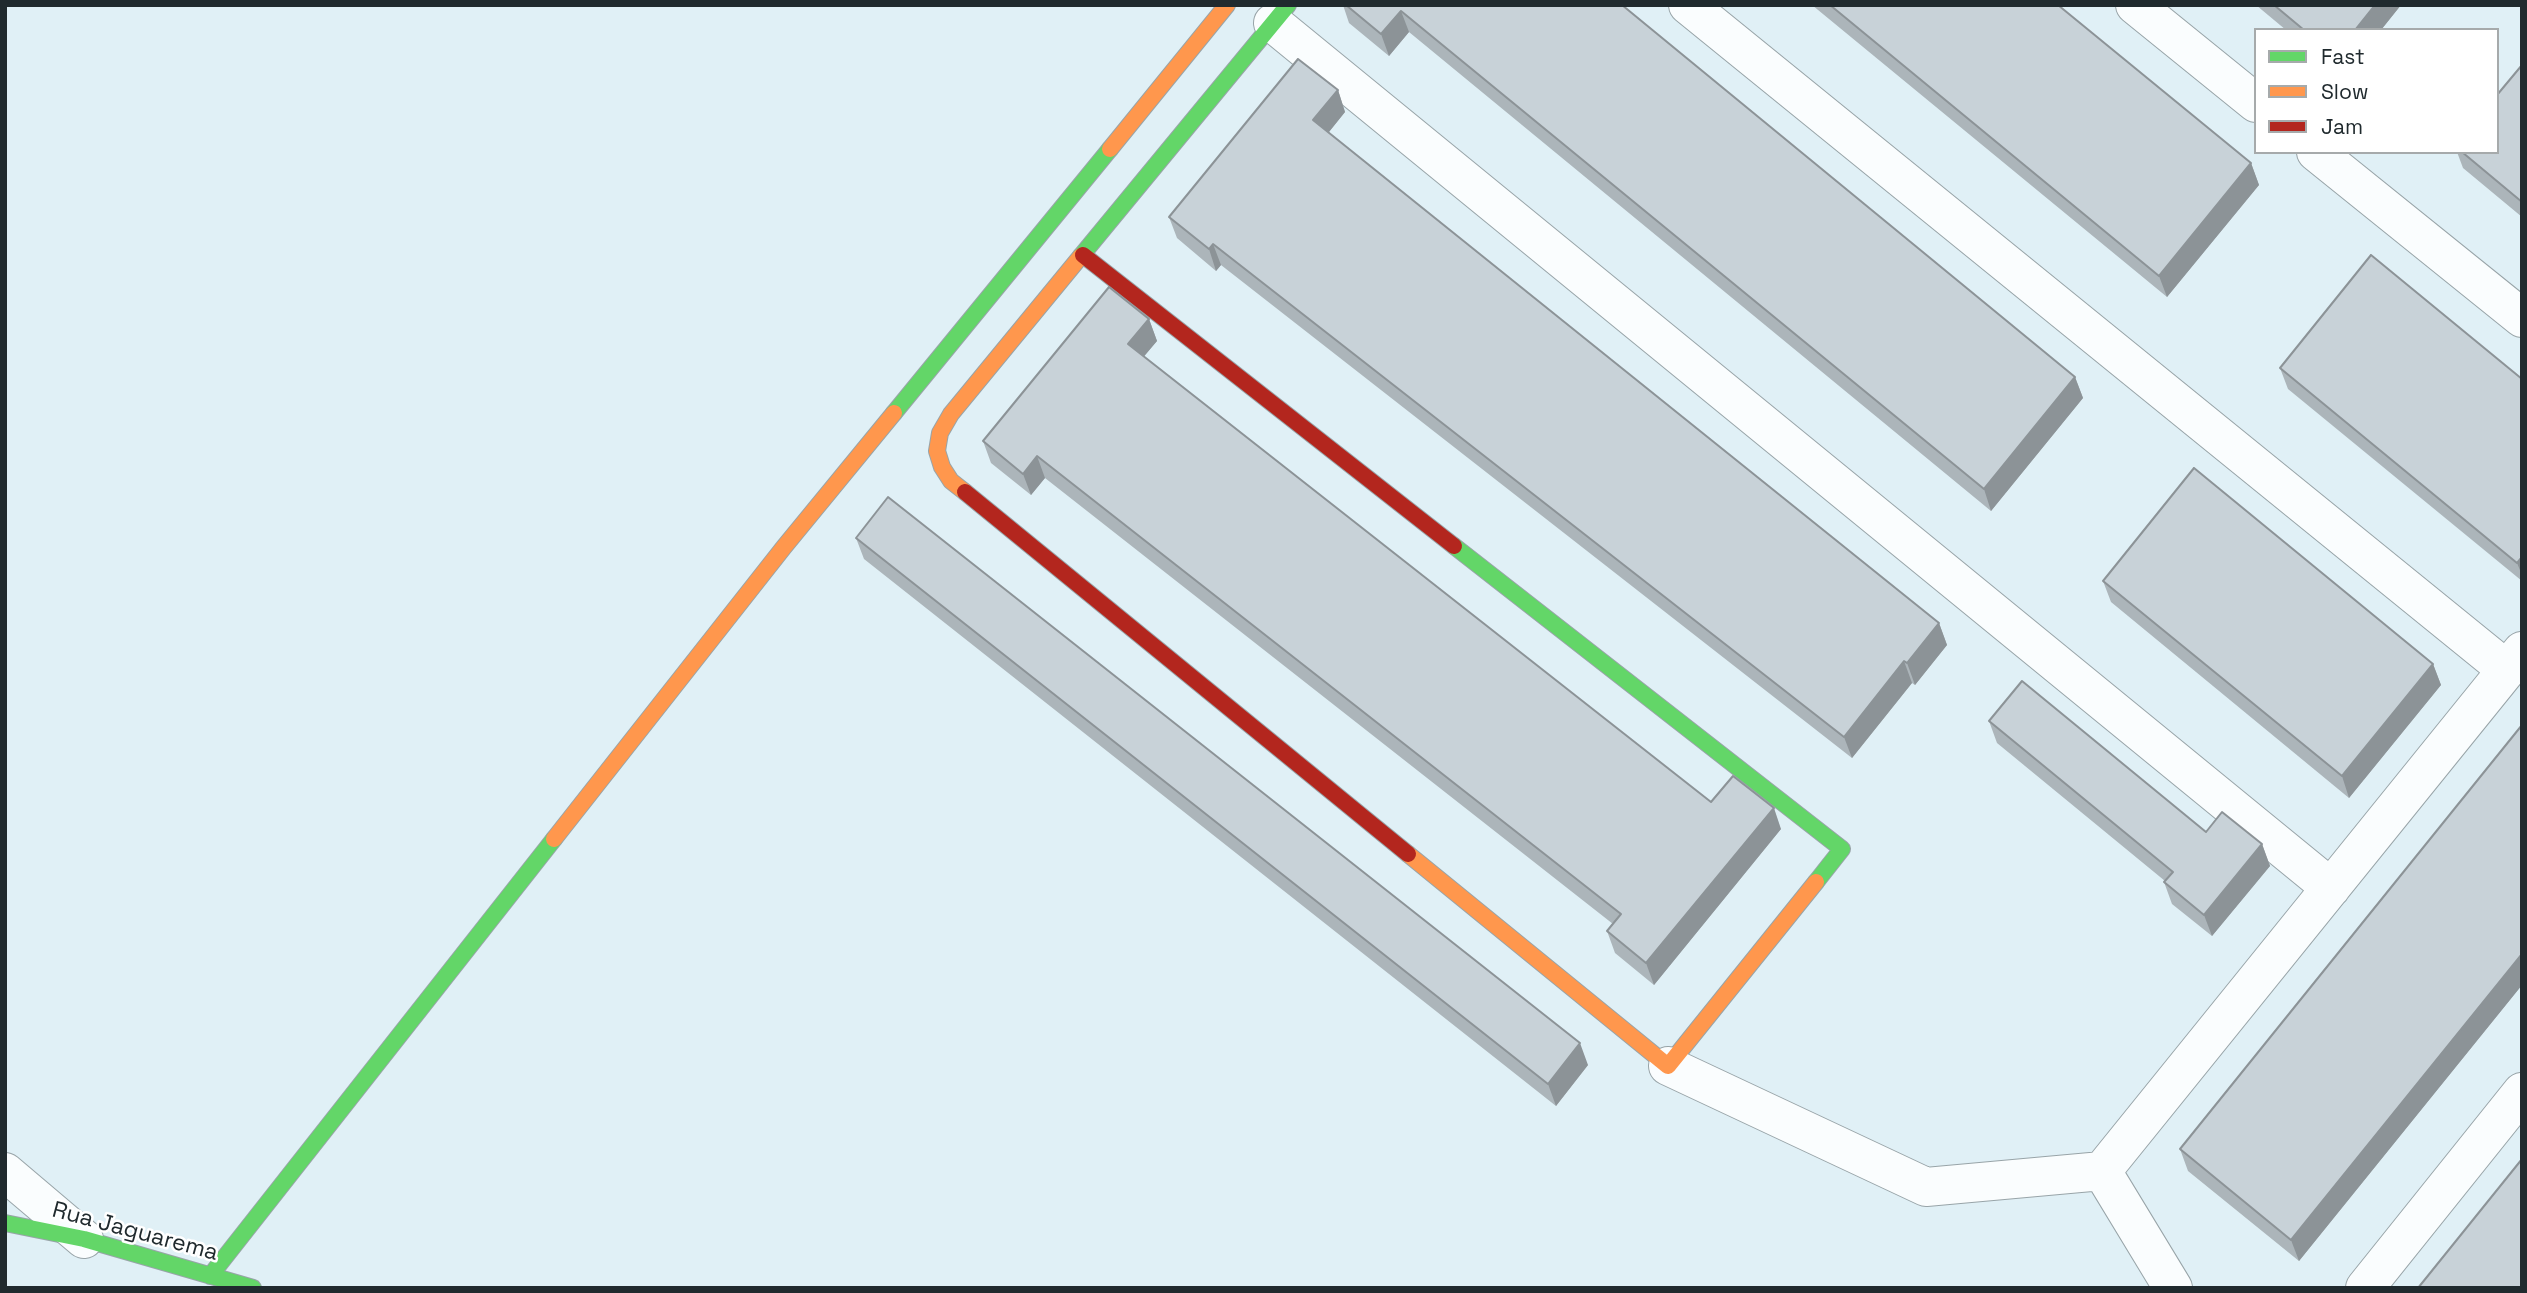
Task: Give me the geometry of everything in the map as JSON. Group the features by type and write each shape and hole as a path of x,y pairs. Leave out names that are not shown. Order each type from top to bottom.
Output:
{"street":[{"path":"210,1276 784,547 1227,5"},
{"path":"1688,5 2514,660 2102,1171 1926,1187 1668,1066 951,481 942,467 937,451 940,433 951,414 1280,14 2330,888"},
{"path":"2135,5 2254,101"},
{"path":"2318,154 2522,318"},
{"path":"1083,255 1842,849 1668,1066"},
{"path":"2365,1288 2522,1092"},
{"path":"2102,1171 2173,1288"},
{"path":"5,1172 84,1239"},
{"name":"Rua Jaguarema","path":"5,1223 84,1239 253,1288"}],"building":[{"path":"1346,5 1622,5 2075,377 1984,489 1401,11 1381,34"},
{"path":"1830,5 2058,5 2251,163 2159,276"},
{"path":"2274,5 2375,5 2357,28 2302,28"},
{"path":"1298,59 1338,90 1313,120 1939,623 1907,663 1904,661 1844,737 1213,244 1209,249 1169,217"},
{"path":"2522,65 2522,202 2464,154 2499,154 2499,93"},
{"path":"2371,255 2522,379 2522,557 2517,563 2280,368"},
{"path":"1109,287 1149,319 1128,344 1711,802 1733,776 1774,808 1646,963 1607,931 1621,914 1037,456 1023,474 983,441"},
{"path":"2194,468 2433,664 2342,776 2103,581"},
{"path":"888,497 1580,1043 1548,1084 856,538"},
{"path":"2022,681 2206,832 2222,812 2262,844 2204,915 2164,882 2173,872 1989,721"},
{"path":"2522,725 2522,954 2291,1240 2180,1149"},
{"path":"2522,1159 2522,1288 2418,1288"}],"traffic: fast":[{"path":"1081,256 1288,5"},
{"path":"894,413 1110,149"},
{"path":"1454,546 1842,849 1816,882"},
{"path":"210,1276 554,839"},
{"path":"5,1223 84,1239 253,1288"}],"traffic: slow":[{"path":"1110,149 1227,5"},
{"path":"965,492 951,481 942,467 937,451 940,433 951,414 1081,256"},
{"path":"554,839 784,547 894,413"},
{"path":"1408,854 1668,1066 1816,882"}],"traffic: jam":[{"path":"1083,255 1454,546"},
{"path":"965,492 1408,854"}]}
